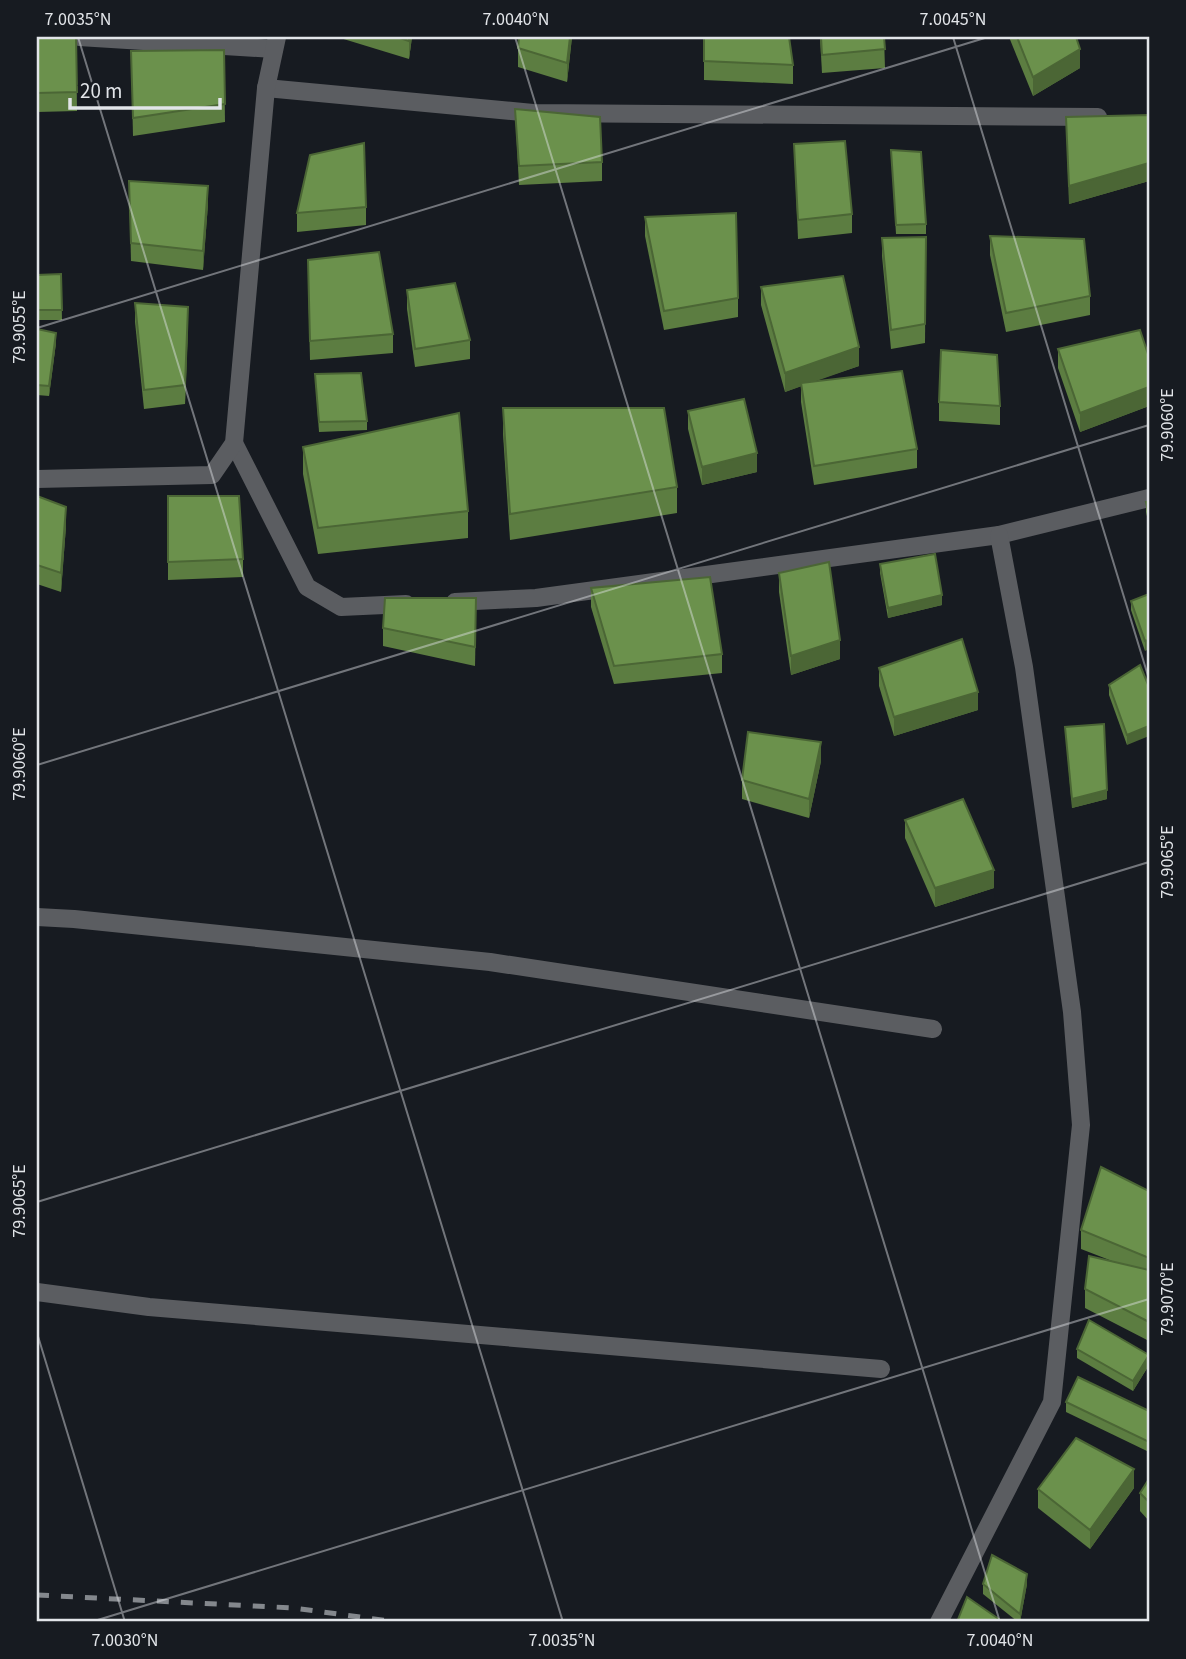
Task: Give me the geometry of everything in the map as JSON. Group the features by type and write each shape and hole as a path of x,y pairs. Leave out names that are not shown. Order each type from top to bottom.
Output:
{"street":[{"path":"37,479 212,475 234,443 266,88 275,43 79,37"},
{"path":"266,88 533,113 1122,117"},
{"path":"234,443 307,587 341,607 537,598 999,535 1149,498"},
{"path":"939,1622 1052,1402 1081,1125 1069,984 1024,667 999,535"},
{"path":"37,917 491,962 933,1029"},
{"path":"37,1292 149,1307 881,1368"}],"building":[{"path":"37,37 76,37 77,92 37,93"},
{"path":"519,37 570,37 567,63 518,48"},
{"path":"704,37 789,37 793,65 704,61"},
{"path":"821,37 884,37 885,49 822,55"},
{"path":"1017,37 1076,37 1080,49 1033,77"},
{"path":"224,50 225,104 133,118 131,51"},
{"path":"515,109 600,117 602,162 519,166"},
{"path":"1149,115 1149,163 1069,186 1066,117"},
{"path":"845,141 852,214 798,220 794,144"},
{"path":"364,143 366,207 297,213 310,155"},
{"path":"891,150 921,152 926,224 896,225"},
{"path":"129,181 208,186 203,251 131,243"},
{"path":"736,213 738,298 664,311 645,217"},
{"path":"990,236 1084,239 1090,296 1006,313"},
{"path":"926,237 925,324 891,330 882,238"},
{"path":"379,252 393,334 310,341 308,260"},
{"path":"61,274 62,310 37,310 37,275"},
{"path":"843,276 859,347 785,373 761,287"},
{"path":"455,283 470,340 415,349 407,290"},
{"path":"135,303 188,307 185,385 144,390"},
{"path":"37,329 56,333 49,386 37,385"},
{"path":"1140,330 1149,357 1149,387 1080,413 1058,349"},
{"path":"941,350 997,355 1000,406 939,402"},
{"path":"902,371 917,449 814,466 801,383"},
{"path":"361,373 367,421 319,422 315,374"},
{"path":"744,399 757,453 702,467 688,411"},
{"path":"503,408 664,408 677,487 510,514"},
{"path":"459,413 468,511 318,528 303,447"},
{"path":"37,496 66,507 61,573 37,565"},
{"path":"168,496 239,496 243,559 168,562"},
{"path":"935,554 942,595 888,608 880,564"},
{"path":"829,562 840,640 791,656 779,573"},
{"path":"710,577 722,654 614,666 591,588"},
{"path":"1149,594 1149,640 1145,641 1131,601"},
{"path":"385,598 476,598 475,647 383,628"},
{"path":"962,639 978,692 894,717 879,668"},
{"path":"1140,665 1149,687 1149,726 1127,735 1109,685"},
{"path":"1104,724 1107,790 1072,799 1065,727"},
{"path":"748,732 821,742 809,799 742,780"},
{"path":"963,799 994,870 935,888 905,820"},
{"path":"1101,1167 1149,1191 1149,1258 1081,1230"},
{"path":"1089,1256 1149,1270 1149,1322 1085,1289"},
{"path":"1089,1320 1149,1355 1133,1381 1077,1349"},
{"path":"1078,1377 1149,1411 1149,1442 1066,1402"},
{"path":"1076,1438 1134,1469 1090,1530 1038,1489"},
{"path":"1149,1479 1149,1502 1140,1493"},
{"path":"992,1555 1027,1574 1020,1614 983,1584"},
{"path":"967,1597 1003,1622 957,1622"}],"railway":[{"path":"37,1595 294,1608 396,1622"}]}
